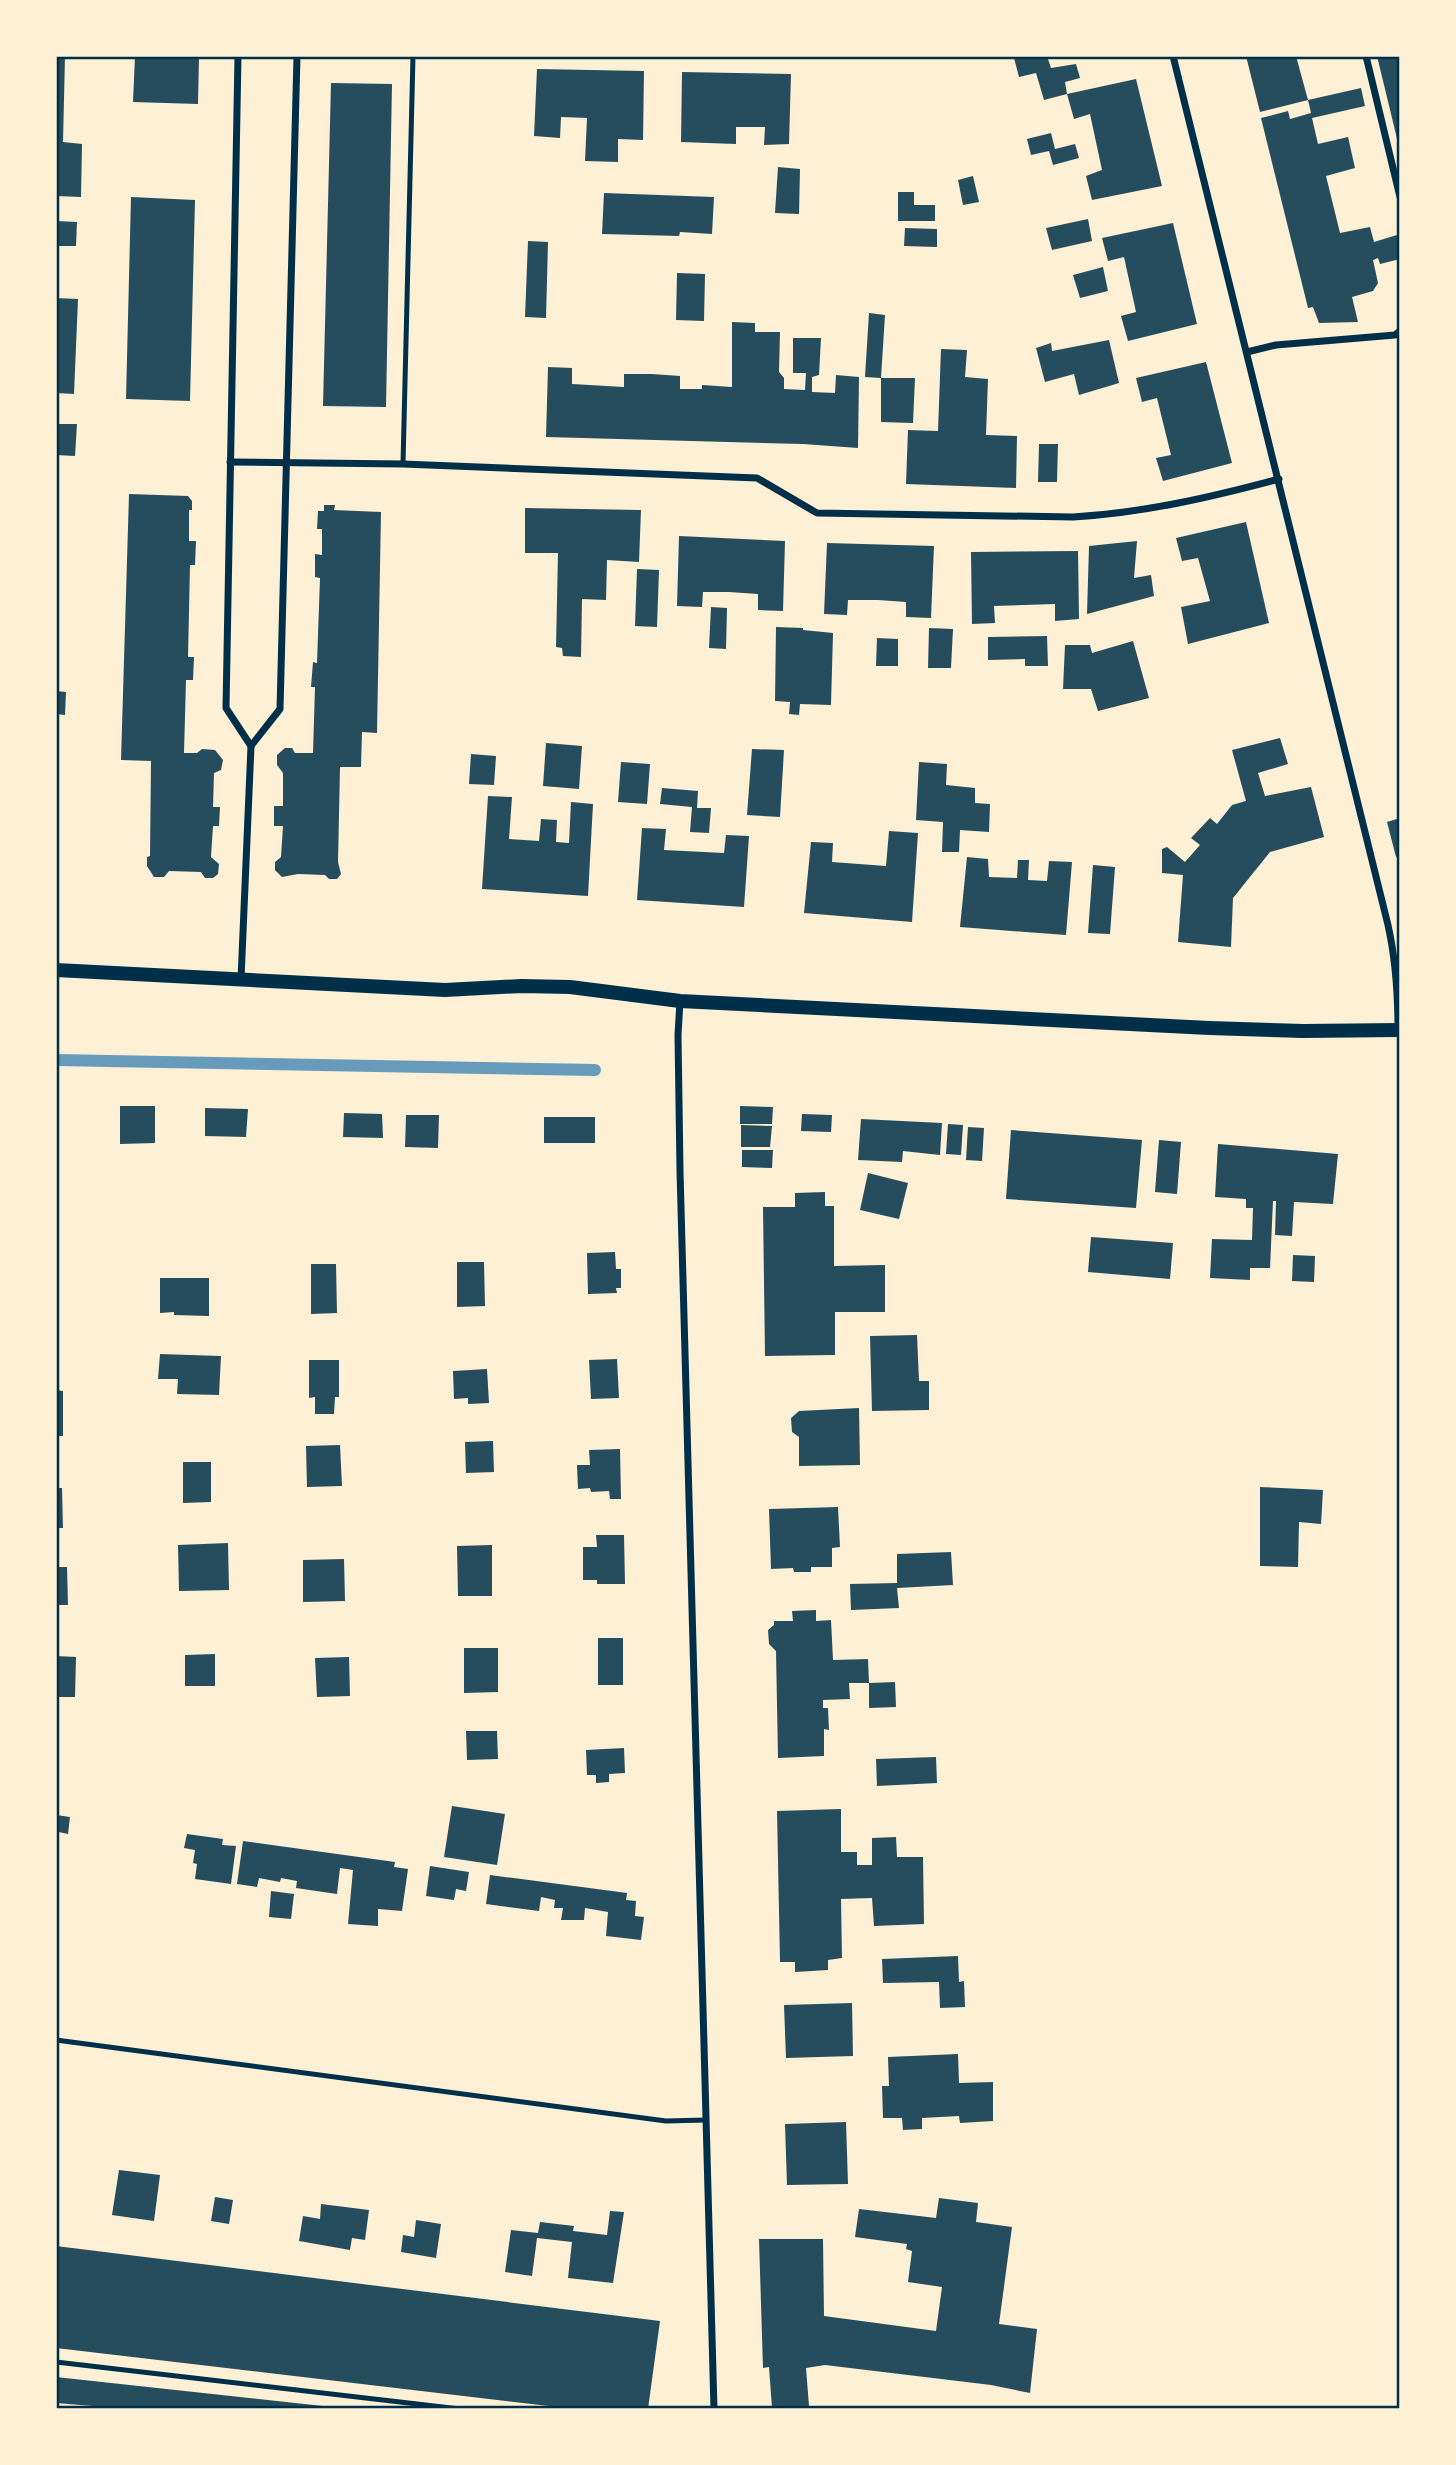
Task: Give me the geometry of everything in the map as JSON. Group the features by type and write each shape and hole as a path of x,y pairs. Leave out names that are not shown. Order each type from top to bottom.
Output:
{"main road":[{"path":"56,970 445,990 520,986 570,987 680,1001 1209,1028 1399,1030"}],"street":[{"path":"238,56 226,708 251,746"},
{"path":"241,980 251,746 280,709 297,56"},
{"path":"1173,56 1395,955 1399,1030"},
{"path":"1366,56 1400,197"},
{"path":"1247,352 1276,345 1395,335 1400,331"},
{"path":"230,462 403,464 757,478 817,513 1073,517 1107,515 1279,479"},
{"path":"680,1001 680,1171 714,2409"}],"lane":[{"path":"403,464 413,56"},
{"path":"56,2040 666,2122 706,2120"},
{"path":"56,2362 460,2409"}],"building":[{"path":"56,56 65,56 63,142 82,144 81,197 56,196"},
{"path":"135,56 199,56 198,104 133,102"},
{"path":"1047,56 1051,68 1076,64 1080,78 1065,82 1067,94 1044,100 1036,73 1019,77 1014,58"},
{"path":"1246,56 1296,56 1308,100 1260,112"},
{"path":"1377,56 1400,56 1400,147 1399,147"},
{"path":"537,69 644,71 643,140 618,139 618,162 585,161 587,118 561,117 560,138 534,136"},
{"path":"682,72 791,74 789,144 764,145 765,127 736,127 736,144 681,142"},
{"path":"1136,79 1162,186 1092,200 1086,176 1102,170 1090,114 1074,119 1067,94"},
{"path":"331,83 392,84 386,407 323,406"},
{"path":"1361,88 1365,106 1312,118 1318,144 1348,137 1355,168 1326,176 1340,233 1370,227 1374,242 1397,235 1400,259 1380,264 1378,258 1373,260 1378,283 1373,291 1352,297 1358,322 1319,323 1313,307 1308,308 1261,118 1288,111 1290,119 1311,113 1308,100"},
{"path":"1051,133 1055,149 1075,144 1079,158 1053,165 1049,151 1031,155 1027,139"},
{"path":"778,167 800,169 799,214 775,213"},
{"path":"973,176 979,202 963,205 958,180"},
{"path":"898,192 914,192 914,205 935,205 935,221 898,221"},
{"path":"604,193 714,197 712,234 602,234"},
{"path":"131,197 195,200 190,401 126,399"},
{"path":"1088,219 1092,241 1052,250 1046,228"},
{"path":"56,221 77,222 76,246 56,246"},
{"path":"1173,223 1197,324 1128,341 1121,316 1136,312 1124,257 1108,261 1102,238"},
{"path":"905,228 937,229 937,247 904,246"},
{"path":"528,241 548,242 546,318 525,317"},
{"path":"1103,267 1108,291 1080,298 1073,275"},
{"path":"677,273 705,274 704,321 676,320"},
{"path":"56,298 78,299 74,394 56,393"},
{"path":"869,313 885,315 881,378 865,377"},
{"path":"732,322 755,323 755,332 780,332 779,372 784,378 784,389 805,390 806,373 793,373 793,338 821,338 819,375 812,377 812,392 835,393 836,375 859,377 858,448 546,437 548,367 572,368 572,384 624,387 624,374 652,374 680,376 680,389 702,389 702,385 732,387"},
{"path":"1109,340 1119,383 1079,395 1074,374 1045,382 1036,348 1051,343 1052,351"},
{"path":"941,349 967,350 965,377 988,379 986,435 1017,436 1016,488 906,484 908,430 938,431"},
{"path":"1206,362 1232,463 1163,481 1156,458 1171,455 1157,398 1142,402 1136,378"},
{"path":"881,378 915,378 913,423 881,422"},
{"path":"56,424 77,424 75,456 56,455"},
{"path":"1039,444 1058,444 1057,482 1038,482"},
{"path":"129,494 188,496 192,501 192,510 189,510 189,541 196,541 195,565 190,565 188,657 194,657 193,680 186,680 184,753 197,753 202,749 215,750 223,760 221,770 214,773 213,807 220,807 219,826 213,826 211,857 219,864 218,874 213,878 205,878 201,872 169,871 164,877 154,877 147,866 147,857 150,856 151,761 121,760"},
{"path":"324,505 335,505 334,510 381,512 377,733 362,732 361,767 340,767 338,862 341,874 337,879 329,879 325,875 298,874 282,877 275,870 275,862 281,857 283,826 274,826 274,806 283,806 283,773 277,765 277,755 285,748 292,748 295,753 313,753 315,687 311,687 313,662 317,663 320,578 315,577 315,554 322,555 322,529 317,529 318,511 324,511"},
{"path":"525,508 641,510 639,562 607,560 606,600 582,599 581,657 563,656 562,648 556,647 558,553 525,553"},
{"path":"1246,522 1269,623 1188,644 1181,607 1210,601 1198,558 1182,561 1176,538"},
{"path":"679,536 785,541 783,611 758,610 758,594 729,592 703,592 702,607 677,606"},
{"path":"1137,541 1134,578 1151,575 1154,596 1087,614 1089,546"},
{"path":"827,543 934,546 931,618 906,617 906,602 878,600 848,600 847,615 824,614"},
{"path":"1078,551 1079,619 1055,621 1055,604 994,606 995,623 972,624 971,552"},
{"path":"637,569 659,570 657,627 635,626"},
{"path":"711,607 727,608 726,649 709,648"},
{"path":"776,627 833,633 831,705 800,704 799,715 789,714 790,702 775,701"},
{"path":"929,628 953,629 951,668 928,668"},
{"path":"1047,636 1048,666 1025,666 1025,659 988,660 988,637"},
{"path":"877,638 898,639 898,666 876,666"},
{"path":"1133,641 1149,698 1098,711 1091,689 1063,689 1065,645 1090,645 1092,653"},
{"path":"56,691 66,692 65,715 56,714"},
{"path":"1280,738 1288,764 1258,773 1265,796 1311,787 1324,837 1270,852 1233,898 1231,947 1178,942 1183,875 1162,873 1162,849 1167,847 1185,862 1200,845 1191,838 1210,818 1217,824 1232,805 1246,801 1232,750"},
{"path":"546,743 582,746 579,789 543,786"},
{"path":"752,749 784,750 780,817 747,815"},
{"path":"471,754 496,756 494,785 469,784"},
{"path":"621,762 650,764 647,804 618,802"},
{"path":"919,762 947,764 946,785 975,788 975,803 990,804 989,832 960,830 959,852 942,852 943,822 916,820"},
{"path":"662,788 698,791 697,808 711,808 709,833 690,832 692,807 660,804"},
{"path":"488,796 512,797 509,839 539,841 541,819 557,820 556,842 569,843 571,802 593,804 588,896 482,889"},
{"path":"1400,818 1400,856 1396,857 1387,822"},
{"path":"642,828 666,829 664,850 724,853 726,835 749,836 744,907 637,900"},
{"path":"889,831 918,833 912,922 804,913 811,842 833,843 832,862 886,866"},
{"path":"967,857 988,859 989,877 1017,878 1018,860 1029,860 1028,880 1047,881 1049,861 1072,862 1066,935 960,927"},
{"path":"1093,865 1115,867 1110,934 1088,933"},
{"path":"120,1106 155,1106 155,1143 120,1144"},
{"path":"740,1106 773,1107 772,1124 740,1124"},
{"path":"205,1108 248,1109 246,1137 205,1136"},
{"path":"344,1113 382,1114 383,1138 343,1137"},
{"path":"802,1114 832,1115 831,1132 801,1131"},
{"path":"406,1115 439,1115 438,1148 405,1147"},
{"path":"544,1117 595,1117 595,1143 544,1143"},
{"path":"861,1119 942,1123 940,1155 903,1151 902,1162 858,1160"},
{"path":"948,1124 963,1125 961,1155 946,1154"},
{"path":"741,1125 772,1126 770,1147 741,1147"},
{"path":"968,1127 984,1128 982,1161 966,1160"},
{"path":"1011,1130 1142,1140 1136,1208 1006,1199"},
{"path":"1159,1140 1181,1142 1177,1194 1155,1192"},
{"path":"1218,1144 1338,1154 1333,1204 1294,1202 1292,1236 1275,1235 1276,1201 1273,1201 1270,1268 1250,1268 1250,1280 1210,1278 1212,1239 1252,1240 1253,1208 1246,1208 1246,1199 1215,1197"},
{"path":"742,1150 773,1150 772,1168 742,1167"},
{"path":"868,1173 908,1183 899,1219 860,1210"},
{"path":"825,1192 825,1206 834,1206 834,1266 885,1265 885,1312 835,1312 835,1355 765,1356 763,1207 795,1207 795,1193"},
{"path":"1091,1237 1173,1243 1170,1279 1088,1272"},
{"path":"615,1252 616,1269 621,1269 621,1288 616,1288 617,1293 588,1294 587,1253"},
{"path":"1293,1255 1315,1256 1314,1282 1292,1281"},
{"path":"457,1262 484,1262 485,1306 457,1307"},
{"path":"311,1264 336,1264 337,1313 311,1314"},
{"path":"160,1278 209,1278 209,1316 160,1313"},
{"path":"917,1335 919,1381 929,1381 929,1410 872,1411 870,1336"},
{"path":"160,1354 221,1356 219,1395 177,1394 178,1379 158,1379"},
{"path":"617,1359 619,1398 591,1399 589,1360"},
{"path":"309,1360 339,1360 339,1397 335,1397 334,1414 315,1414 315,1397 309,1398"},
{"path":"487,1369 489,1403 468,1404 468,1398 454,1399 453,1371"},
{"path":"56,1390 63,1391 63,1436 56,1436"},
{"path":"859,1408 860,1465 799,1466 799,1437 792,1432 791,1418 799,1411"},
{"path":"493,1441 494,1472 466,1473 465,1442"},
{"path":"340,1445 342,1486 307,1487 306,1446"},
{"path":"620,1449 621,1499 610,1499 609,1491 591,1492 590,1488 578,1489 577,1465 590,1465 589,1450"},
{"path":"183,1462 211,1462 211,1502 183,1503"},
{"path":"1260,1487 1323,1490 1321,1524 1299,1522 1298,1567 1260,1566"},
{"path":"56,1488 62,1488 63,1528 56,1528"},
{"path":"838,1507 840,1547 832,1548 832,1567 811,1567 811,1572 794,1572 793,1568 771,1569 769,1509"},
{"path":"596,1535 624,1535 625,1584 597,1584 597,1580 583,1580 583,1547 597,1547"},
{"path":"228,1543 229,1590 179,1591 178,1545"},
{"path":"492,1545 492,1596 458,1596 457,1546"},
{"path":"951,1552 953,1585 897,1588 899,1608 851,1610 850,1584 897,1583 897,1554"},
{"path":"344,1559 345,1601 303,1602 303,1560"},
{"path":"56,1567 67,1567 68,1605 56,1605"},
{"path":"816,1610 816,1621 831,1620 833,1660 868,1659 869,1683 849,1683 850,1699 823,1700 823,1708 828,1708 829,1730 824,1729 824,1756 778,1758 776,1651 769,1644 768,1630 774,1625 774,1621 793,1621 792,1611"},
{"path":"598,1638 623,1638 623,1685 598,1685"},
{"path":"464,1648 498,1648 498,1692 464,1693"},
{"path":"215,1654 215,1686 185,1686 185,1655"},
{"path":"56,1656 76,1657 75,1697 56,1697"},
{"path":"349,1657 350,1696 317,1697 315,1658"},
{"path":"895,1682 896,1707 869,1708 869,1683"},
{"path":"466,1731 497,1731 498,1759 467,1760"},
{"path":"624,1748 625,1773 609,1774 609,1782 596,1783 596,1775 587,1775 586,1750"},
{"path":"936,1757 937,1783 877,1786 876,1759"},
{"path":"452,1806 505,1814 497,1865 444,1857"},
{"path":"841,1809 841,1852 857,1852 857,1865 872,1865 872,1838 896,1837 897,1857 923,1857 924,1924 874,1926 872,1898 841,1899 842,1958 828,1960 828,1970 795,1972 795,1962 780,1962 777,1811"},
{"path":"56,1815 70,1817 68,1834 59,1832 57,1839"},
{"path":"187,1834 223,1839 222,1845 236,1846 231,1884 195,1879 195,1850 184,1848"},
{"path":"243,1841 395,1862 394,1867 408,1869 402,1911 378,1909 378,1926 348,1924 353,1870 340,1868 337,1894 296,1888 297,1881 281,1878 280,1882 259,1878 257,1887 237,1884"},
{"path":"430,1866 469,1872 466,1891 456,1889 454,1900 426,1896"},
{"path":"490,1875 627,1893 626,1900 636,1901 635,1916 644,1917 641,1940 606,1936 608,1912 585,1908 584,1920 561,1920 563,1908 554,1908 555,1900 541,1897 539,1911 486,1904"},
{"path":"271,1891 294,1894 291,1919 269,1917"},
{"path":"958,1956 959,1982 964,1981 965,2007 940,2008 939,1982 883,1983 882,1959"},
{"path":"852,2003 853,2056 786,2058 784,2005"},
{"path":"958,2054 959,2083 993,2082 993,2121 960,2123 959,2116 922,2118 922,2129 903,2130 902,2118 883,2118 882,2086 889,2086 888,2057"},
{"path":"846,2122 848,2184 787,2185 785,2124"},
{"path":"119,2170 160,2175 154,2221 112,2215"},
{"path":"215,2197 233,2200 229,2224 211,2221"},
{"path":"939,2198 978,2203 976,2222 1012,2227 999,2324 1037,2329 1030,2393 991,2385 825,2365 806,2368 809,2406 772,2408 769,2367 763,2368 759,2239 823,2239 824,2316 936,2331 942,2287 908,2282 912,2251 906,2249 907,2244 855,2237 859,2209 936,2218"},
{"path":"321,2204 369,2210 365,2240 352,2238 350,2250 299,2241 303,2216 320,2219"},
{"path":"610,2211 624,2212 613,2283 568,2278 572,2242 537,2238 532,2276 505,2272 511,2230 538,2233 540,2222 574,2226 573,2231 607,2235"},
{"path":"416,2220 441,2224 436,2258 401,2252 403,2235 414,2237"},
{"path":"56,2246 660,2321 648,2409 574,2409 56,2348"},
{"path":"56,2377 332,2409 129,2409 56,2403"}],"waterway":[{"path":"56,1060 595,1070"}]}
